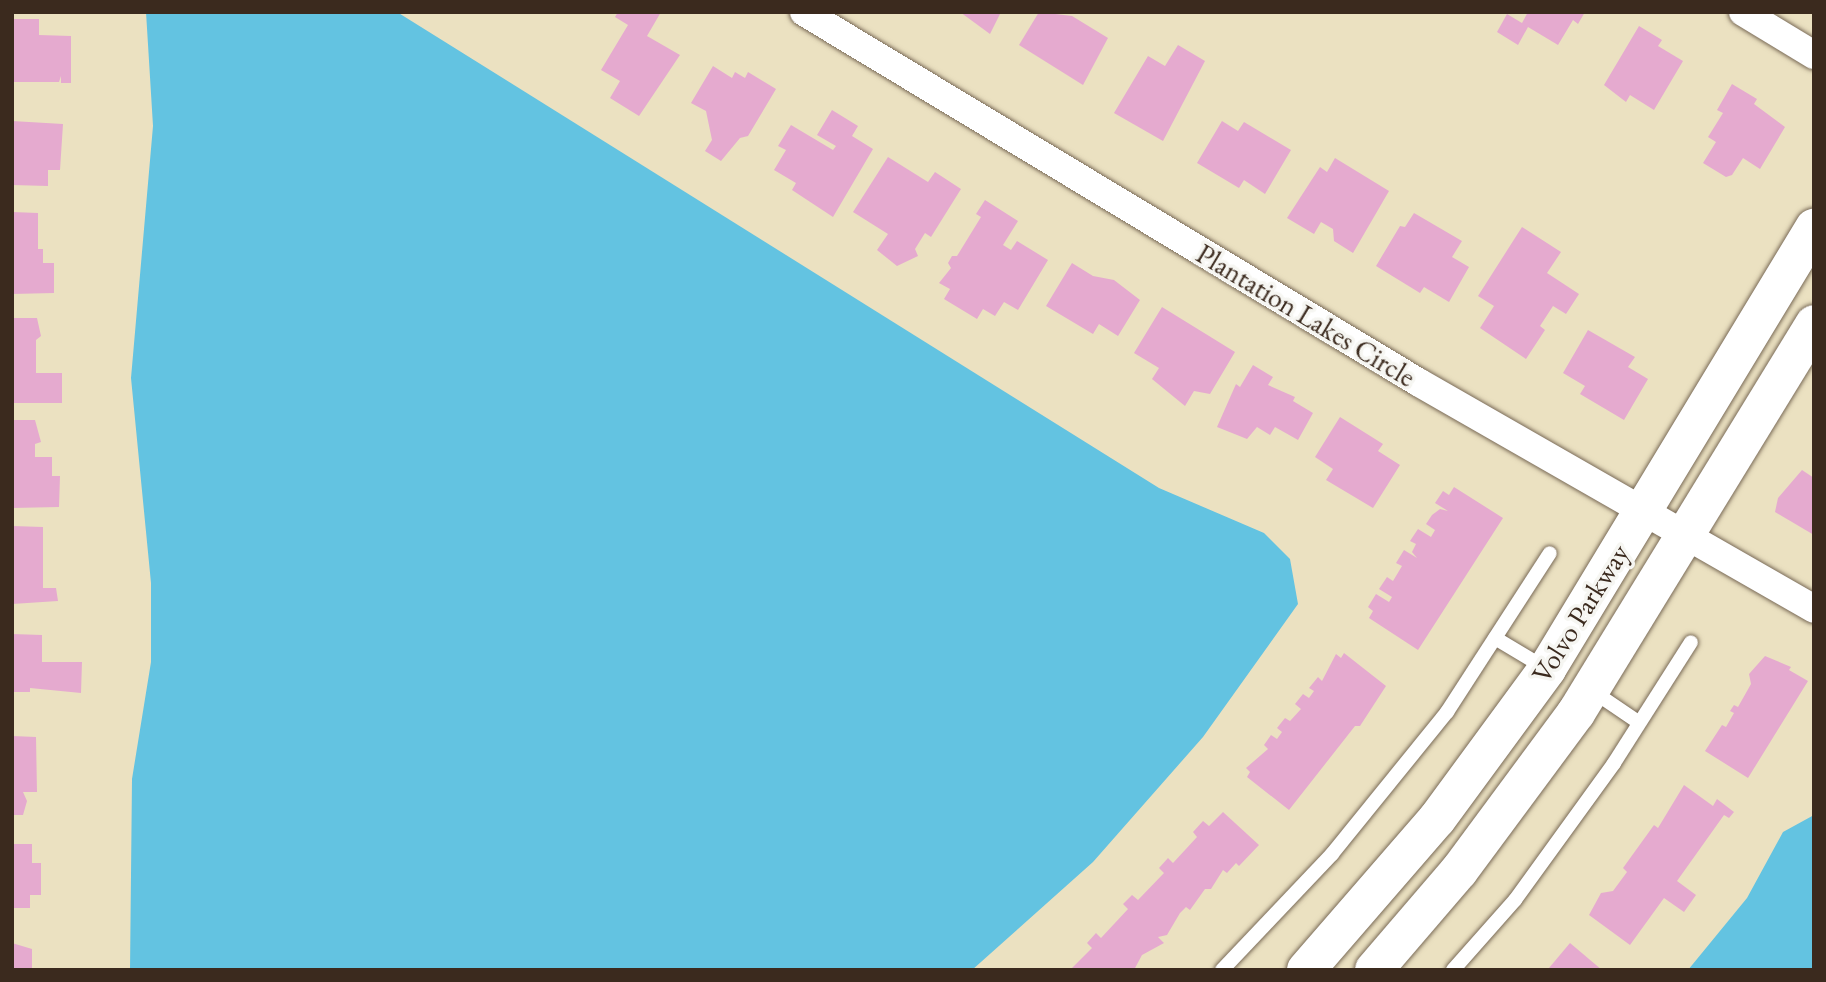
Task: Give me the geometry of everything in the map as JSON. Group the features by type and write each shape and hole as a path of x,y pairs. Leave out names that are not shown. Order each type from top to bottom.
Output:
{"main road":[{"name":"Volvo Parkway","path":"1306,970 1437,819 1546,669 1814,228"},
{"name":"Volvo Parkway","path":"1374,970 1459,871 1591,690 1814,324"}],"street":[{"name":"Plantation Lakes Circle","path":"804,12 1643,512 1814,609"},
{"path":"1743,12 1814,55"}],"lane":[{"path":"1222,970 1332,854 1447,712 1550,553"},
{"path":"1495,638 1546,669"},
{"path":"1453,970 1515,900 1691,642"},
{"path":"1591,690 1638,722"}],"water":[{"path":"146,12 397,12 1159,488 1264,533 1290,559 1298,604 1203,737 1093,862 972,970 130,970 132,779 151,662 151,583 131,378 153,126"},
{"path":"1814,815 1814,970 1688,970 1747,898 1783,832"}],"building":[{"path":"618,12 661,12 647,36 680,55 639,116 610,98 620,81 601,70 628,25 615,17"},
{"path":"960,12 1001,12 990,34"},
{"path":"1039,12 1072,16 1108,38 1083,85 1019,45"},
{"path":"1528,12 1585,12 1578,24 1573,20 1558,45 1528,27 1518,45 1497,32 1507,14 1522,23"},
{"path":"12,19 39,19 39,35 71,36 71,83 61,83 61,76 59,82 12,82"},
{"path":"1639,26 1662,40 1658,46 1683,61 1654,110 1630,95 1626,102 1604,85"},
{"path":"1178,45 1205,61 1163,141 1114,113 1148,56 1165,66"},
{"path":"713,66 732,78 735,72 745,78 748,72 776,89 748,136 740,138 721,161 705,151 712,140 706,111 691,103"},
{"path":"1732,84 1757,99 1754,104 1785,127 1760,169 1743,158 1732,175 1726,177 1703,163 1716,142 1708,137 1723,113 1717,110"},
{"path":"832,110 858,126 852,136 873,149 833,217 792,190 796,183 774,170 786,150 778,146 791,125 833,150 836,146 817,135"},
{"path":"12,121 63,124 60,170 48,170 48,186 12,185"},
{"path":"1222,121 1238,131 1244,122 1291,150 1265,194 1244,180 1239,188 1197,163"},
{"path":"888,157 928,182 935,172 961,189 931,237 925,233 915,249 918,256 897,266 877,250 888,234 853,212"},
{"path":"1335,158 1389,191 1353,253 1334,241 1333,229 1321,222 1314,234 1287,218 1320,167 1327,172"},
{"path":"985,200 1018,221 1003,245 1011,250 1017,241 1048,260 1018,310 1004,302 995,316 983,309 977,319 944,299 950,289 939,283 951,268 948,263 952,256 957,256 981,217 976,214"},
{"path":"12,212 38,213 38,249 43,249 43,263 54,263 54,293 12,294"},
{"path":"1414,213 1462,241 1452,257 1469,267 1449,302 1424,287 1420,293 1376,266 1400,226 1405,227"},
{"path":"1522,227 1561,252 1547,273 1579,294 1566,314 1553,306 1540,326 1545,330 1526,359 1480,328 1494,306 1478,296"},
{"path":"1072,263 1093,276 1114,280 1140,300 1118,336 1099,324 1093,334 1046,306"},
{"path":"1162,307 1235,352 1210,394 1194,391 1185,406 1152,379 1159,368 1134,353"},
{"path":"12,318 37,318 41,336 36,340 36,373 62,373 62,403 12,403"},
{"path":"1588,330 1635,357 1628,367 1648,379 1624,420 1580,394 1585,386 1563,373"},
{"path":"1253,365 1273,377 1268,385 1295,397 1293,401 1313,413 1298,440 1275,427 1270,435 1257,427 1247,439 1217,427 1236,384 1240,387"},
{"path":"1340,417 1383,444 1378,451 1400,465 1373,508 1326,480 1333,469 1315,457"},
{"path":"12,420 35,420 41,442 35,444 35,457 52,457 52,476 60,476 59,507 12,508"},
{"path":"1802,470 1814,478 1814,535 1775,512 1778,498"},
{"path":"1454,487 1503,518 1418,650 1369,618 1373,611 1368,607 1376,594 1389,602 1392,597 1379,589 1387,577 1393,581 1402,566 1396,563 1404,550 1417,558 1412,552 1416,544 1410,541 1418,529 1431,537 1435,530 1426,524 1440,509 1448,511 1435,503 1443,491 1449,495"},
{"path":"12,526 43,527 43,588 56,588 58,601 12,604"},
{"path":"12,634 42,635 42,662 82,662 81,693 30,688 30,692 12,692"},
{"path":"1344,653 1386,686 1360,726 1355,726 1289,810 1247,777 1250,772 1246,768 1268,749 1264,745 1271,735 1277,739 1282,732 1277,728 1285,718 1290,721 1301,709 1295,704 1303,694 1309,698 1314,691 1309,688 1318,677 1322,681 1336,654 1341,658"},
{"path":"1765,656 1791,667 1789,670 1808,681 1748,778 1705,751 1722,725 1726,727 1734,713 1730,711 1734,705 1738,707 1751,684 1749,674"},
{"path":"12,736 36,737 37,792 23,792 27,801 23,815 12,815"},
{"path":"1684,785 1713,806 1717,799 1734,812 1729,818 1724,815 1677,881 1696,895 1684,912 1664,898 1630,945 1589,915 1601,893 1613,891 1627,872 1623,868 1654,825 1658,828"},
{"path":"1223,812 1259,845 1239,866 1236,863 1227,873 1223,870 1211,889 1205,889 1190,910 1186,907 1180,913 1167,935 1158,937 1164,943 1142,955 1134,970 1072,968 1092,948 1087,943 1096,933 1101,938 1128,909 1123,904 1132,895 1138,900 1164,873 1159,868 1168,858 1173,863 1197,837 1193,832 1203,821 1209,826"},
{"path":"12,844 32,844 32,863 41,863 41,895 30,895 30,908 12,908"},
{"path":"12,943 32,949 32,970 12,970"},
{"path":"1570,943 1602,970 1549,968"}]}
